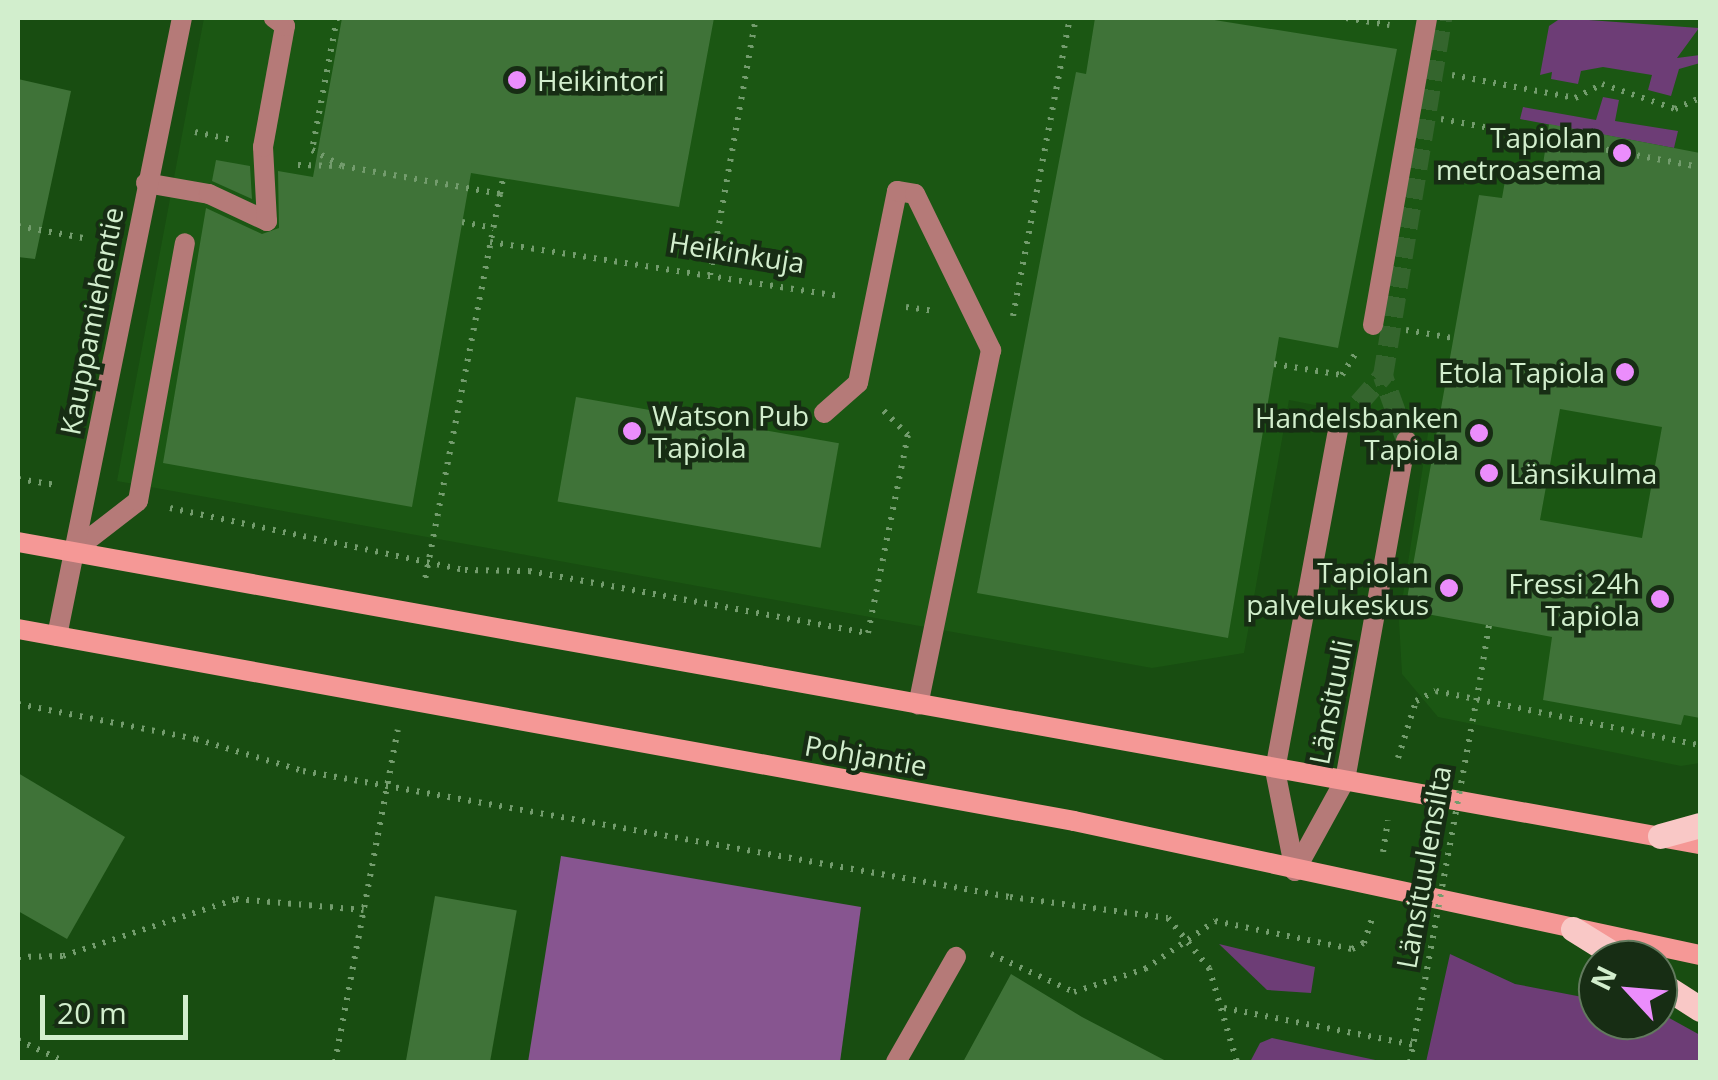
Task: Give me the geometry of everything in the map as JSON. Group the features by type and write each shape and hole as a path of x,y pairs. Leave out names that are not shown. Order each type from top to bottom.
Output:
{"main road":[{"name":"Pohjantie","path":"18,542 1700,844"},
{"name":"Pohjantie","path":"18,629 1074,821 1700,955"},
{"path":"1660,836 1700,825"},
{"path":"1573,929 1591,940"},
{"path":"1678,994 1700,1008"}],"street":[{"name":"Kauppamiehentie","path":"56,636 182,18"},
{"path":"146,183 209,194 266,221 263,147 285,26 274,18"},
{"path":"1373,325 1426,24"},
{"path":"824,413 858,383 880,302 896,191 915,194 992,350 918,705"},
{"path":"72,552 138,502 185,243"},
{"name":"Länsituuli","path":"1295,871 1275,770 1340,426"},
{"name":"Länsituuli","path":"1295,871 1344,780 1406,440"},
{"path":"896,1062 956,956"}],"path":[{"path":"337,18 312,150 342,166 500,194"},
{"path":"710,274 756,18"},
{"path":"1012,324 1070,18"},
{"path":"1346,18 1426,24"},
{"path":"1418,69 1575,98 1602,84 1626,88 1646,105 1674,109 1700,98"},
{"path":"1410,114 1700,167"},
{"path":"462,222 494,228 503,178"},
{"path":"18,226 89,240"},
{"name":"Heikinkuja","path":"494,228 490,242 1028,326"},
{"path":"138,502 428,562 529,571 868,633 908,435 858,383"},
{"path":"18,479 86,490"},
{"name":"Länsituulensilta","path":"1410,1062 1489,625"},
{"path":"18,704 196,740 303,770 1010,897 1148,912 1187,935 1224,1008 1237,1062"},
{"path":"18,957 63,956 236,899 364,910"},
{"path":"956,956 1001,953 1074,992 1145,969 1187,935"},
{"path":"1224,1008 1414,1045"},
{"path":"18,1040 65,1062"}],"shaded area":[{"path":"204,18 1700,18 1700,763 1681,766 1438,717 1402,674 1399,621 1429,427 1289,400 1244,653 1152,668 117,481"},
{"path":"1561,18 1699,28 1677,58 1700,55 1700,63 1679,69 1671,96 1648,90 1652,75 1603,67 1581,71 1578,84 1551,79 1552,72 1540,75 1549,26"},
{"path":"1603,97 1619,100 1615,121 1678,131 1674,148 1520,119 1523,107 1596,120"},
{"path":"561,856 861,907 840,1062 528,1062"},
{"path":"1219,944 1315,967 1311,993 1267,990"},
{"path":"1450,954 1515,984 1578,996 1578,1040 1678,1040 1678,1023 1700,1035 1700,1062 1426,1062"},
{"path":"1272,1038 1380,1062 1250,1062 1260,1043"}],"building":[{"path":"342,18 714,18 679,207 471,173 412,507 163,463 206,208 262,234 279,228 278,171 313,177"},
{"path":"1095,18 1202,18 1397,49 1338,348 1279,337 1228,638 977,593 1076,72 1086,74"},
{"path":"18,79 71,91 35,259 18,257"},
{"name":"Länsikulma","path":"1549,124 1700,153 1700,718 1684,715 1681,725 1543,700 1552,637 1405,610 1479,195 1502,198 1508,164 1542,171","holes":["1560,409 1662,427 1642,538 1540,520"]},
{"path":"216,160 250,166 252,199 212,181"},
{"path":"576,397 839,443 821,548 558,501"},
{"path":"18,773 125,837 67,939 18,911"},
{"path":"435,896 517,910 490,1062 406,1062"},
{"path":"1011,974 1082,1017 1168,1062 963,1062"}],"tunnel":[{"path":"1406,440 1383,376 1442,18"},
{"path":"1339,426 1383,376"}],"place":[{"name":"Heikintori","path":"517,80"},
{"name":"Tapiolan metroasema","path":"1622,153"},
{"name":"Etola Tapiola","path":"1625,372"},
{"name":"Watson Pub Tapiola","path":"632,431"},
{"name":"Handelsbanken Tapiola","path":"1479,433"},
{"name":"Länsikulma","path":"1489,473"},
{"name":"Tapiolan palvelukeskus","path":"1449,588"},
{"name":"Fressi 24h Tapiola","path":"1660,599"}]}
